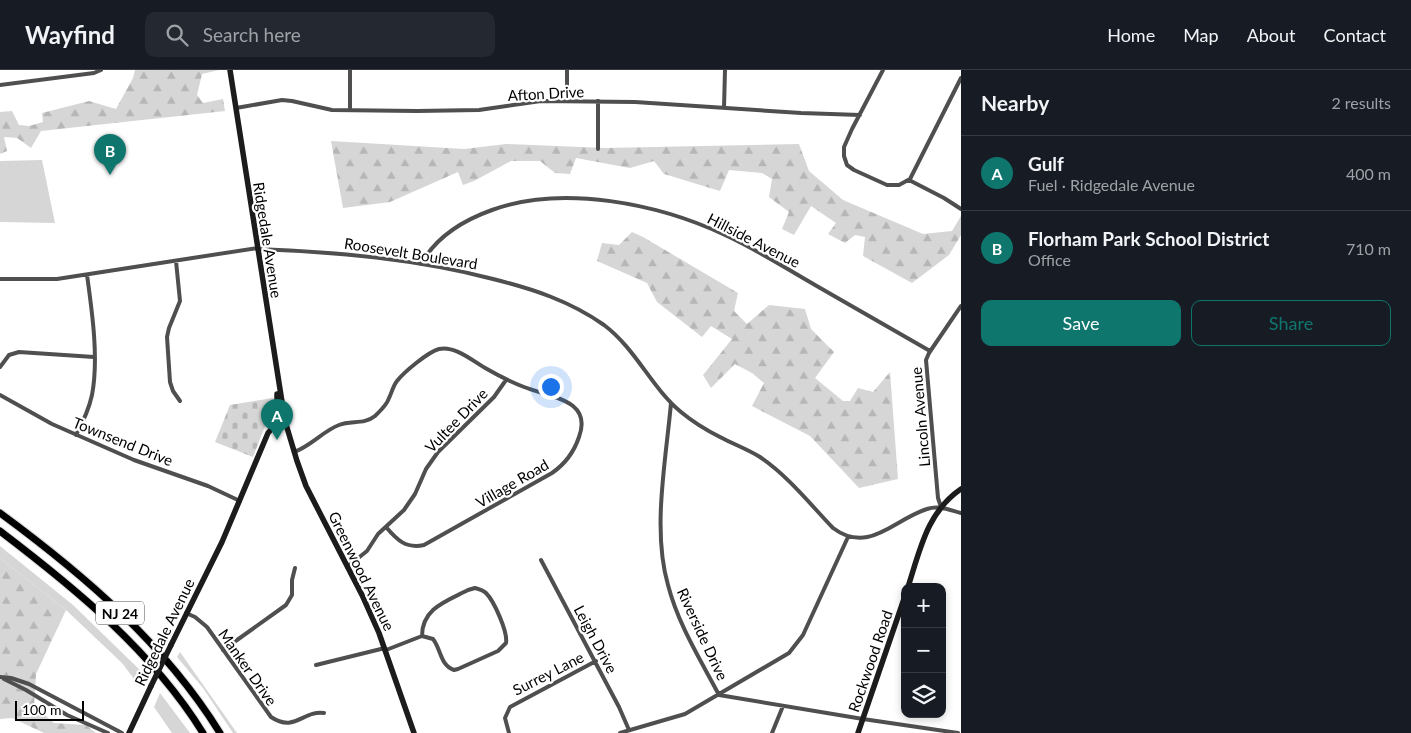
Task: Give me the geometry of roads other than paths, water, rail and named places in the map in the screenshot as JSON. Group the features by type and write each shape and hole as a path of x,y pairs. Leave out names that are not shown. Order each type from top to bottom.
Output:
{"highway":[{"name":"NJ 24","path":"0,513 75,573 147,639 187,686 220,733"},
{"name":"NJ 24","path":"0,531 89,604 136,649 177,696 203,733"}],"main road":[{"name":"Ridgedale Avenue","path":"230,70 285,421"},
{"name":"Ridgedale Avenue","path":"129,733 240,501 273,419 279,389"},
{"path":"273,419 284,414"},
{"path":"268,433 275,425 285,421"},
{"name":"Greenwood Avenue","path":"285,421 306,486 362,595 386,649 414,733"},
{"path":"909,583 932,519 949,497 961,489"},
{"name":"Rockwood Road","path":"858,733 901,608"}],"street":[{"path":"0,84 94,73 101,70"},
{"path":"350,70 350,110"},
{"path":"567,70 567,101"},
{"path":"724,108 725,70"},
{"path":"882,70 844,147 844,156 847,165 854,170 890,185 899,185 909,180 961,78"},
{"name":"Afton Drive","path":"236,108 282,100 327,109 461,111 567,101 635,102 801,114 860,115"},
{"path":"598,102 598,149"},
{"path":"909,180 961,209"},
{"name":"Hillside Avenue","path":"421,264 432,248 448,233 471,219 495,209 522,202 556,199 591,200 622,204 679,217 730,237 930,351"},
{"path":"0,278 49,280 257,249"},
{"name":"Roosevelt Boulevard","path":"257,249 326,252 421,264 476,274 524,287 578,308 618,336 634,354 661,393 671,403 707,430 746,449 769,464 833,528 848,537"},
{"path":"176,261 180,301 169,328 168,337 170,382 180,402"},
{"path":"76,435 85,417 92,393 93,322 87,275"},
{"name":"Lincoln Avenue","path":"941,507 938,498 926,360 930,351 961,306"},
{"name":"Village Road","path":"294,452 306,447 340,424 362,422 372,418 387,403 393,387 401,377 436,350 440,349 451,350 506,380 567,401 578,411 581,420 581,433 564,464 552,473 424,546 412,546 401,543 386,527"},
{"path":"0,367 9,355 19,352 94,357"},
{"name":"Vultee Drive","path":"347,567 367,550 378,534 410,502 426,470 438,452 494,397 506,380"},
{"name":"Townsend Drive","path":"0,395 76,435 134,460 208,486 240,501"},
{"name":"Riverside Drive","path":"671,403 660,520 663,567 680,618 719,695 958,733"},
{"path":"620,733 676,718 782,658 794,648 803,635 848,537 874,536 927,508 941,507 961,513"},
{"name":"Leigh Drive","path":"541,560 596,662 629,730"},
{"path":"223,650 286,606 292,595 292,580 295,568"},
{"path":"316,665 386,649 422,636 433,639 439,648 444,663 454,670 501,648 506,638 504,629 488,596 482,590 475,588 433,609 426,618 422,636"},
{"name":"Manker Drive","path":"186,613 195,617 207,627 267,714 275,720 291,723 314,712 324,713"},
{"name":"Surrey Lane","path":"509,733 505,718 510,707 596,662"},
{"path":"1,678 26,690 67,715 108,733"},
{"path":"1,678 11,678 29,684 122,733"},
{"path":"772,733 783,706"}],"place":[{"name":"Florham Park School District","path":"110,175"},
{"name":"Gulf","path":"277,440"}]}
